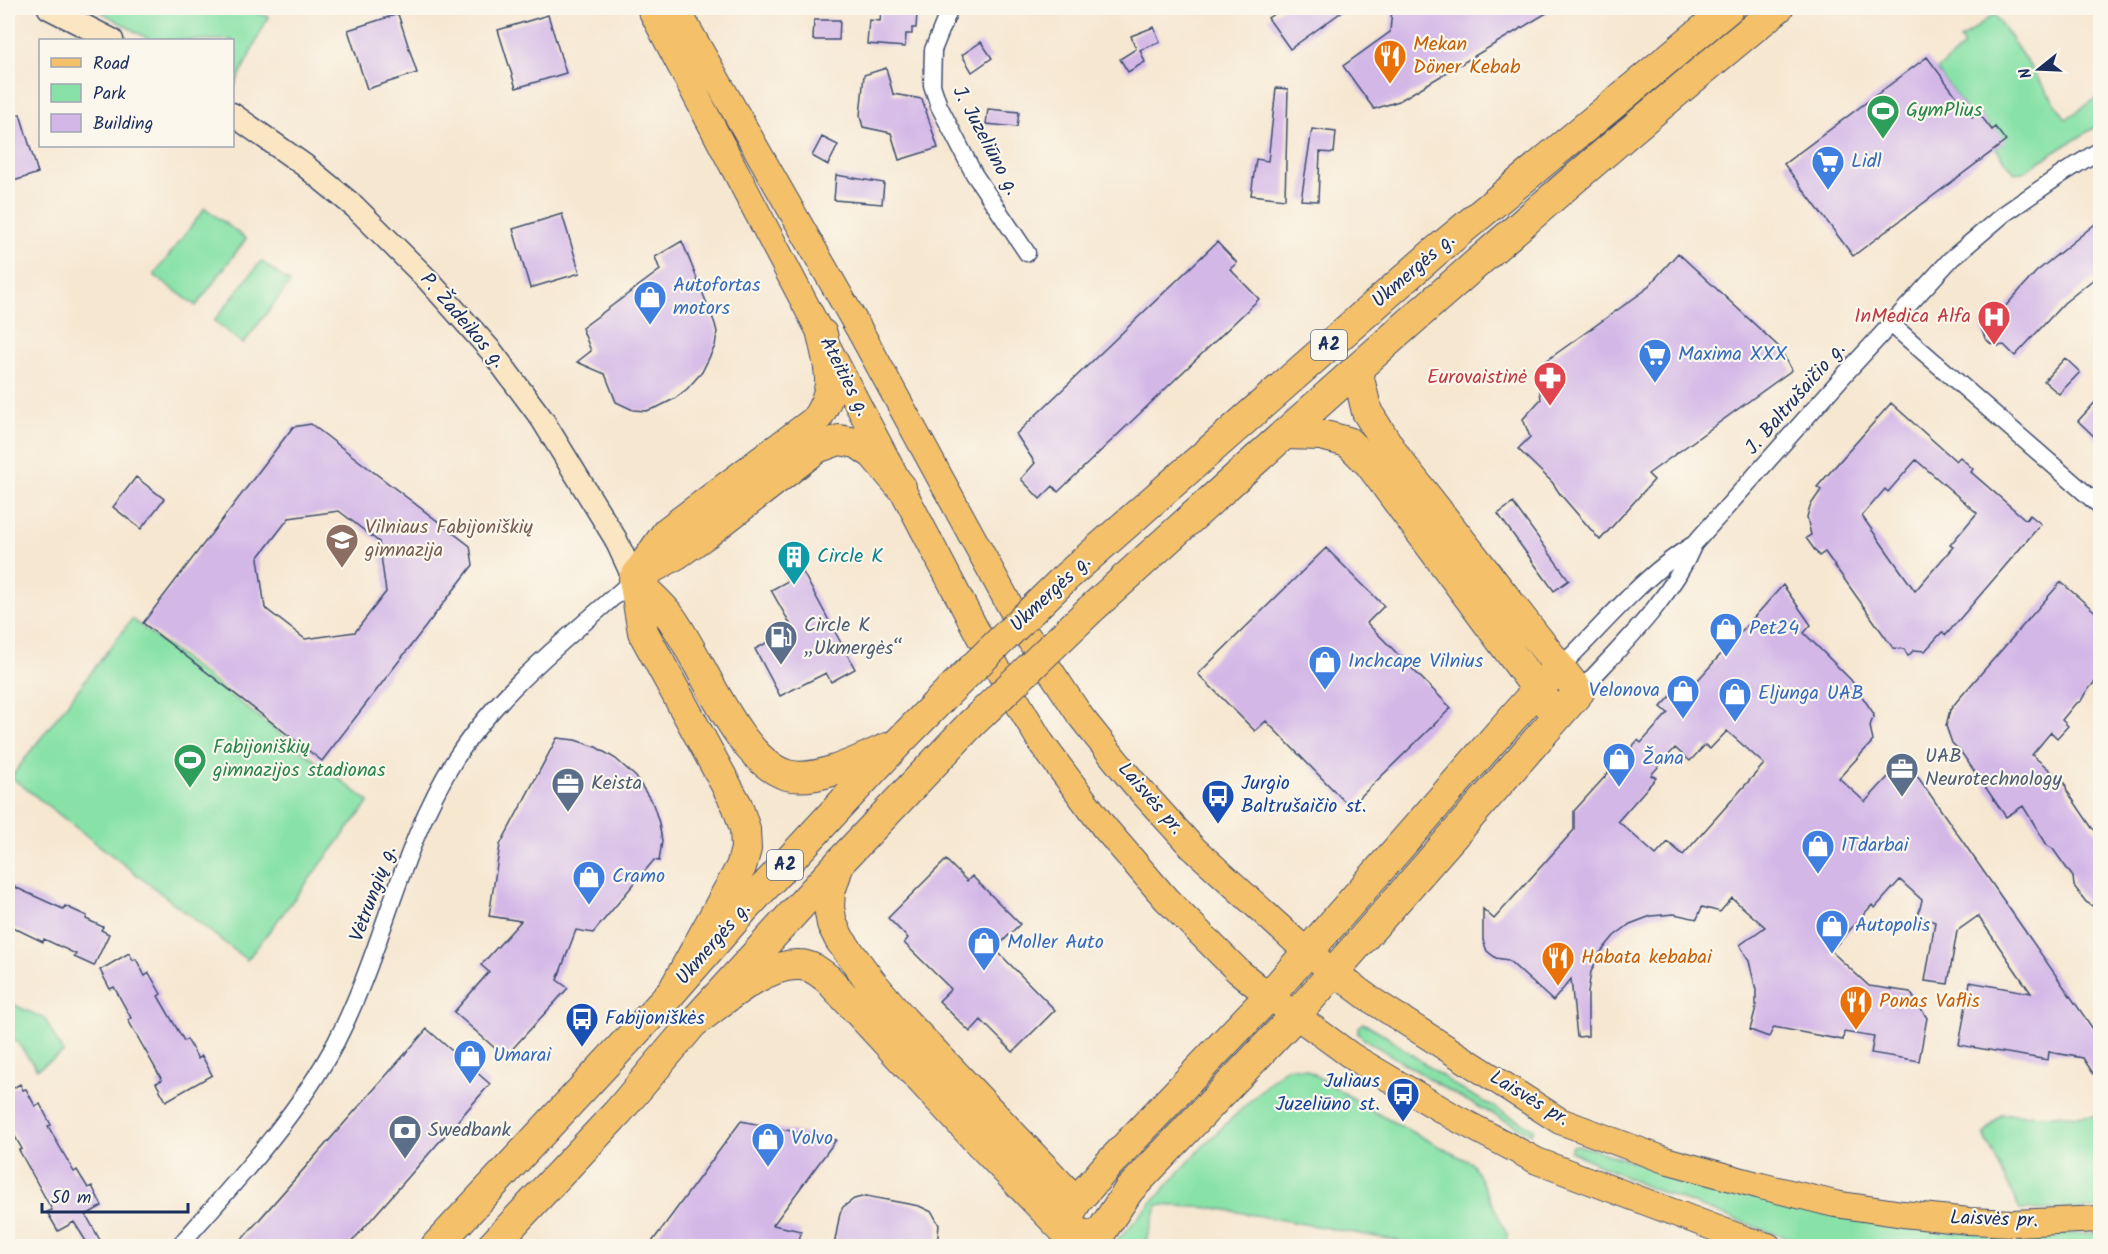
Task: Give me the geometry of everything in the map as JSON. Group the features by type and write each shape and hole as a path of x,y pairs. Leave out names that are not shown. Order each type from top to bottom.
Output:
{"highway":[{"name":"Ukmergės g.","path":"436,1246 898,743 1065,578 1435,252 1729,8"},
{"name":"Ukmergės g.","path":"492,1246 618,1112 693,1023 840,862 970,725 1090,610 1284,434 1704,68 1778,8"},
{"path":"674,989 738,874 746,849 745,829 737,805 643,632 634,579 667,532 815,421 830,395 830,370 822,334"},
{"path":"693,1023 772,970 801,965 816,969 828,979 968,1131 1062,1238 1095,1242 1129,1190 1295,1016 1580,692 1559,669 1397,459 1367,412 1357,370"},
{"path":"1284,434 1321,435 1348,442 1370,464 1558,717"},
{"path":"634,579 677,554 817,448 839,441 857,443 873,454 901,487"},
{"path":"634,579 669,615 742,739 774,769 798,776 817,774 843,767 898,743"},
{"path":"1062,1238 1076,1202 1107,1166 1269,996 1537,690 1559,669"},
{"path":"840,862 830,891 829,907 832,924 840,940 903,1020 1076,1202"}],"main road":[{"name":"Ateities g.","path":"650,8 986,649 1042,744 1104,827 1166,899 1238,971 1269,996"},
{"name":"Ateities g.","path":"676,8 863,338 1022,628 1081,717"},
{"name":"Laisvės pr.","path":"1081,717 1133,782 1192,847 1307,952 1370,999 1560,1121 1665,1160 1835,1204 1969,1221 2013,1223 2100,1220"},
{"path":"1269,996 1374,1069 1455,1117 1537,1161 1768,1246"}],"street":[{"path":"49,8 110,39"},
{"name":"J. Juzeliūno g.","path":"950,8 933,50 932,85 939,106 974,174 1027,253"},
{"name":"P. Žadeikos g.","path":"234,115 304,165 355,207 428,279 492,352 542,419 615,538 634,579"},
{"name":"J. Baltrušaičio g.","path":"1559,669 1647,578 1694,544 1951,259 2004,214 2100,150"},
{"path":"1891,324 2100,506"},
{"name":"J. Baltrušaičio g.","path":"1580,692 1666,594 1684,568 1694,544"},
{"name":"Vėtrungių g.","path":"179,1246 299,1102 337,1041 358,993 426,814 465,745 490,711 520,680 634,579"},
{"path":"1076,1202 1095,1242"}],"green space":[{"path":"94,8 245,8 268,17 234,87 234,39 148,39"},
{"path":"1994,14 2066,119 2100,96 2100,124 2023,172 2015,173 1996,149 2005,141 1995,128 1992,130 1978,112 1972,117 1937,70 1964,46 1960,40"},
{"path":"205,208 246,239 196,306 154,275"},
{"path":"261,261 290,283 243,344 214,321"},
{"name":"Fabijoniškių gimnazijos stadionas","path":"132,619 369,802 247,960 11,777"},
{"path":"8,1002 45,1019 63,1053 37,1069 17,1042 8,1038"},
{"path":"1363,1023 1380,1032 1459,1088 1534,1129 1531,1134 1456,1095 1364,1039 1358,1034 1358,1027"},
{"path":"1289,1067 1305,1069 1378,1114 1473,1164 1508,1236 1506,1246 1427,1246 1215,1208 1158,1205 1144,1246 1112,1246 1204,1145 1277,1075"},
{"path":"2001,1114 2100,1116 2100,1209 2020,1210 1984,1134"},
{"path":"1578,1145 1689,1179 1817,1213 1934,1230 2004,1235 2100,1233 2100,1246 1821,1246 1778,1235 1647,1187 1570,1151 1572,1146"}],"building":[{"path":"1283,8 1347,8 1290,49 1268,18"},
{"path":"1392,8 1555,8 1399,101 1374,109 1343,66 1390,32"},
{"path":"881,10 917,13 916,28 912,28 912,34 906,34 905,47 867,44 869,20 880,21"},
{"path":"398,14 417,73 367,89 348,30"},
{"path":"548,15 566,73 516,88 498,30"},
{"path":"814,20 840,20 839,40 813,40"},
{"path":"1154,27 1160,42 1140,50 1145,62 1128,72 1120,59 1136,49 1131,36"},
{"path":"981,42 992,58 972,72 962,55"},
{"path":"1927,57 1972,117 1978,112 1992,130 1995,127 2006,141 1853,256 1784,164"},
{"path":"886,68 893,94 922,99 938,148 899,160 891,133 863,127 860,116 864,75"},
{"path":"1276,88 1288,89 1285,199 1251,195 1256,159 1268,161"},
{"path":"988,109 1019,112 1017,127 986,124"},
{"path":"20,114 38,173 8,183 8,118"},
{"path":"1312,129 1336,132 1334,153 1320,152 1318,201 1301,200"},
{"path":"822,137 838,145 828,165 812,156"},
{"path":"836,175 884,183 882,204 834,200"},
{"path":"562,214 580,273 530,288 513,229"},
{"path":"2100,220 2100,274 2064,303 2015,356 2004,345 1998,346 1990,343 1982,330 1982,322 1987,314 2003,309 2036,272"},
{"name":"Autofortas motors","path":"682,241 715,324 717,332 715,346 702,372 687,389 658,407 646,411 633,410 616,402 605,374 577,362 591,351 582,328 660,270 655,257"},
{"path":"1217,242 1237,263 1230,269 1259,299 1058,492 1053,486 1040,499 1021,479 1035,463 1016,434"},
{"name":"Maxima XXX","path":"1678,253 1779,347 1792,370 1648,474 1654,480 1600,540 1552,482 1518,449 1530,437 1523,419 1541,399 1536,368 1644,291"},
{"path":"2065,358 2080,372 2059,394 2044,381"},
{"path":"2100,397 2100,442 2078,421"},
{"path":"1891,403 1956,461 1960,457 1973,469 1971,472 2026,520 2030,515 2041,524 1946,635 1942,632 1925,651 1914,650 1908,656 1904,649 1893,648 1825,552 1819,556 1806,538 1811,535 1807,517 1810,506 1821,490 1817,487","holes":["1916,460 1977,513 1950,545 1953,547 1915,591 1862,516 1885,489 1888,492"]},
{"path":"311,424 470,546 473,565 322,761 143,623 293,427","holes":["339,511 379,542 386,592 355,632 305,639 265,608 258,558 289,518"]},
{"path":"136,477 164,499 141,529 113,507"},
{"path":"1513,503 1569,580 1554,591 1498,514"},
{"name":"Inchcape Vilnius","path":"1326,548 1384,606 1367,623 1451,708 1350,807 1266,721 1255,731 1198,674"},
{"path":"799,565 855,669 831,682 826,673 780,696 755,649 793,629 771,590 788,581 784,574"},
{"path":"2061,582 2100,616 2100,676 2081,701 2075,704 2062,720 2068,726 2057,738 2051,732 2032,755 2065,783 2067,791 2092,828 2100,834 2100,911 2086,902 2074,886 2073,877 2053,849 2047,845 2023,806 2006,817 1961,752 1952,743 1946,726 1950,710 1957,701"},
{"path":"1783,585 1811,625 1804,633 1851,680 1874,714 1870,726 1873,741 1839,778 1865,802 1889,776 1918,777 2100,1039 2100,1084 2083,1058 2049,1052 2048,1060 1959,1045 1970,982 2031,993 1978,916 1957,931 1948,984 1925,981 1935,922 1918,916 1922,900 1900,880 1875,908 1872,905 1831,951 1869,986 1910,992 1927,1018 1919,1061 1871,1053 1874,1037 1844,1032 1843,1040 1774,1027 1769,1037 1750,1030 1756,1007 1756,990 1749,961 1740,945 1765,927 1732,898 1720,912 1702,907 1697,919 1674,914 1651,916 1630,924 1614,936 1600,953 1591,972 1588,992 1588,1036 1577,1037 1571,979 1553,1001 1508,960 1496,958 1487,951 1483,940 1483,909 1494,919 1574,830 1574,811 1638,740 1641,743 1668,713 1661,707 1681,685 1688,691","holes":["1727,731 1764,764 1683,855 1668,842 1656,855 1618,821 1656,778 1651,775 1675,748 1690,761 1705,745 1710,749"]},
{"path":"557,738 575,740 596,747 616,759 636,777 653,804 659,823 662,841 659,861 654,860 593,933 576,930 557,980 568,988 505,1057 454,1012 489,972 481,965 521,921 489,916 500,845"},
{"path":"946,860 967,881 972,876 1020,924 995,949 1055,1010 1013,1052 981,1020 970,1032 939,1001 951,989 904,943 908,938 888,918"},
{"path":"8,884 63,909 65,906 87,916 86,919 103,927 101,930 109,934 94,966 74,957 76,954 44,939 43,942 8,925"},
{"path":"129,953 133,960 136,959 145,976 149,973 161,994 158,996 184,1041 187,1039 198,1059 202,1056 212,1075 166,1101 156,1083 162,1080 128,1020 131,1018 114,987 110,989 100,970"},
{"path":"427,1029 490,1084 348,1246 236,1246"},
{"path":"20,1084 23,1090 26,1089 35,1106 40,1104 51,1125 48,1126 74,1172 77,1170 88,1188 92,1186 102,1206 86,1215 101,1242 94,1246 89,1246 74,1222 58,1231 47,1212 52,1210 19,1150 22,1149 8,1124 8,1091"},
{"path":"741,1121 836,1140 773,1225 801,1231 798,1246 649,1246"},
{"path":"866,1196 919,1206 932,1212 939,1225 937,1246 834,1246 843,1207 854,1199"}],"place":[{"name":"Mekan Döner Kebab","path":"1390,85"},
{"name":"GymPlius","path":"1883,140"},
{"name":"Lidl","path":"1828,191"},
{"name":"Autofortas motors","path":"650,326"},
{"name":"InMedica Alfa","path":"1994,346"},
{"name":"Maxima XXX","path":"1655,384"},
{"name":"Eurovaistinė","path":"1550,407"},
{"name":"Vilniaus Fabijoniškių gimnazija","path":"342,569"},
{"name":"Circle K","path":"794,586"},
{"name":"Pet24","path":"1726,658"},
{"name":"Circle K „Ukmergės“","path":"781,666"},
{"name":"Inchcape Vilnius","path":"1325,691"},
{"name":"Velonova","path":"1683,720"},
{"name":"Eljunga UAB","path":"1735,723"},
{"name":"Žana","path":"1619,788"},
{"name":"Fabijoniškių gimnazijos stadionas","path":"190,789"},
{"name":"UAB Neurotechnology","path":"1902,798"},
{"name":"Keista","path":"568,813"},
{"name":"Jurgio Baltrušaičio st.","path":"1218,825"},
{"name":"ITdarbai","path":"1818,875"},
{"name":"Cramo","path":"589,906"},
{"name":"Autopolis","path":"1832,955"},
{"name":"Moller Auto","path":"984,972"},
{"name":"Habata kebabai","path":"1558,987"},
{"name":"Ponas Vaflis","path":"1856,1031"},
{"name":"Fabijoniškės","path":"582,1048"},
{"name":"Umarai","path":"470,1085"},
{"name":"Juliaus Juzeliūno st.","path":"1403,1123"},
{"name":"Swedbank","path":"405,1160"},
{"name":"Volvo","path":"768,1168"}]}
